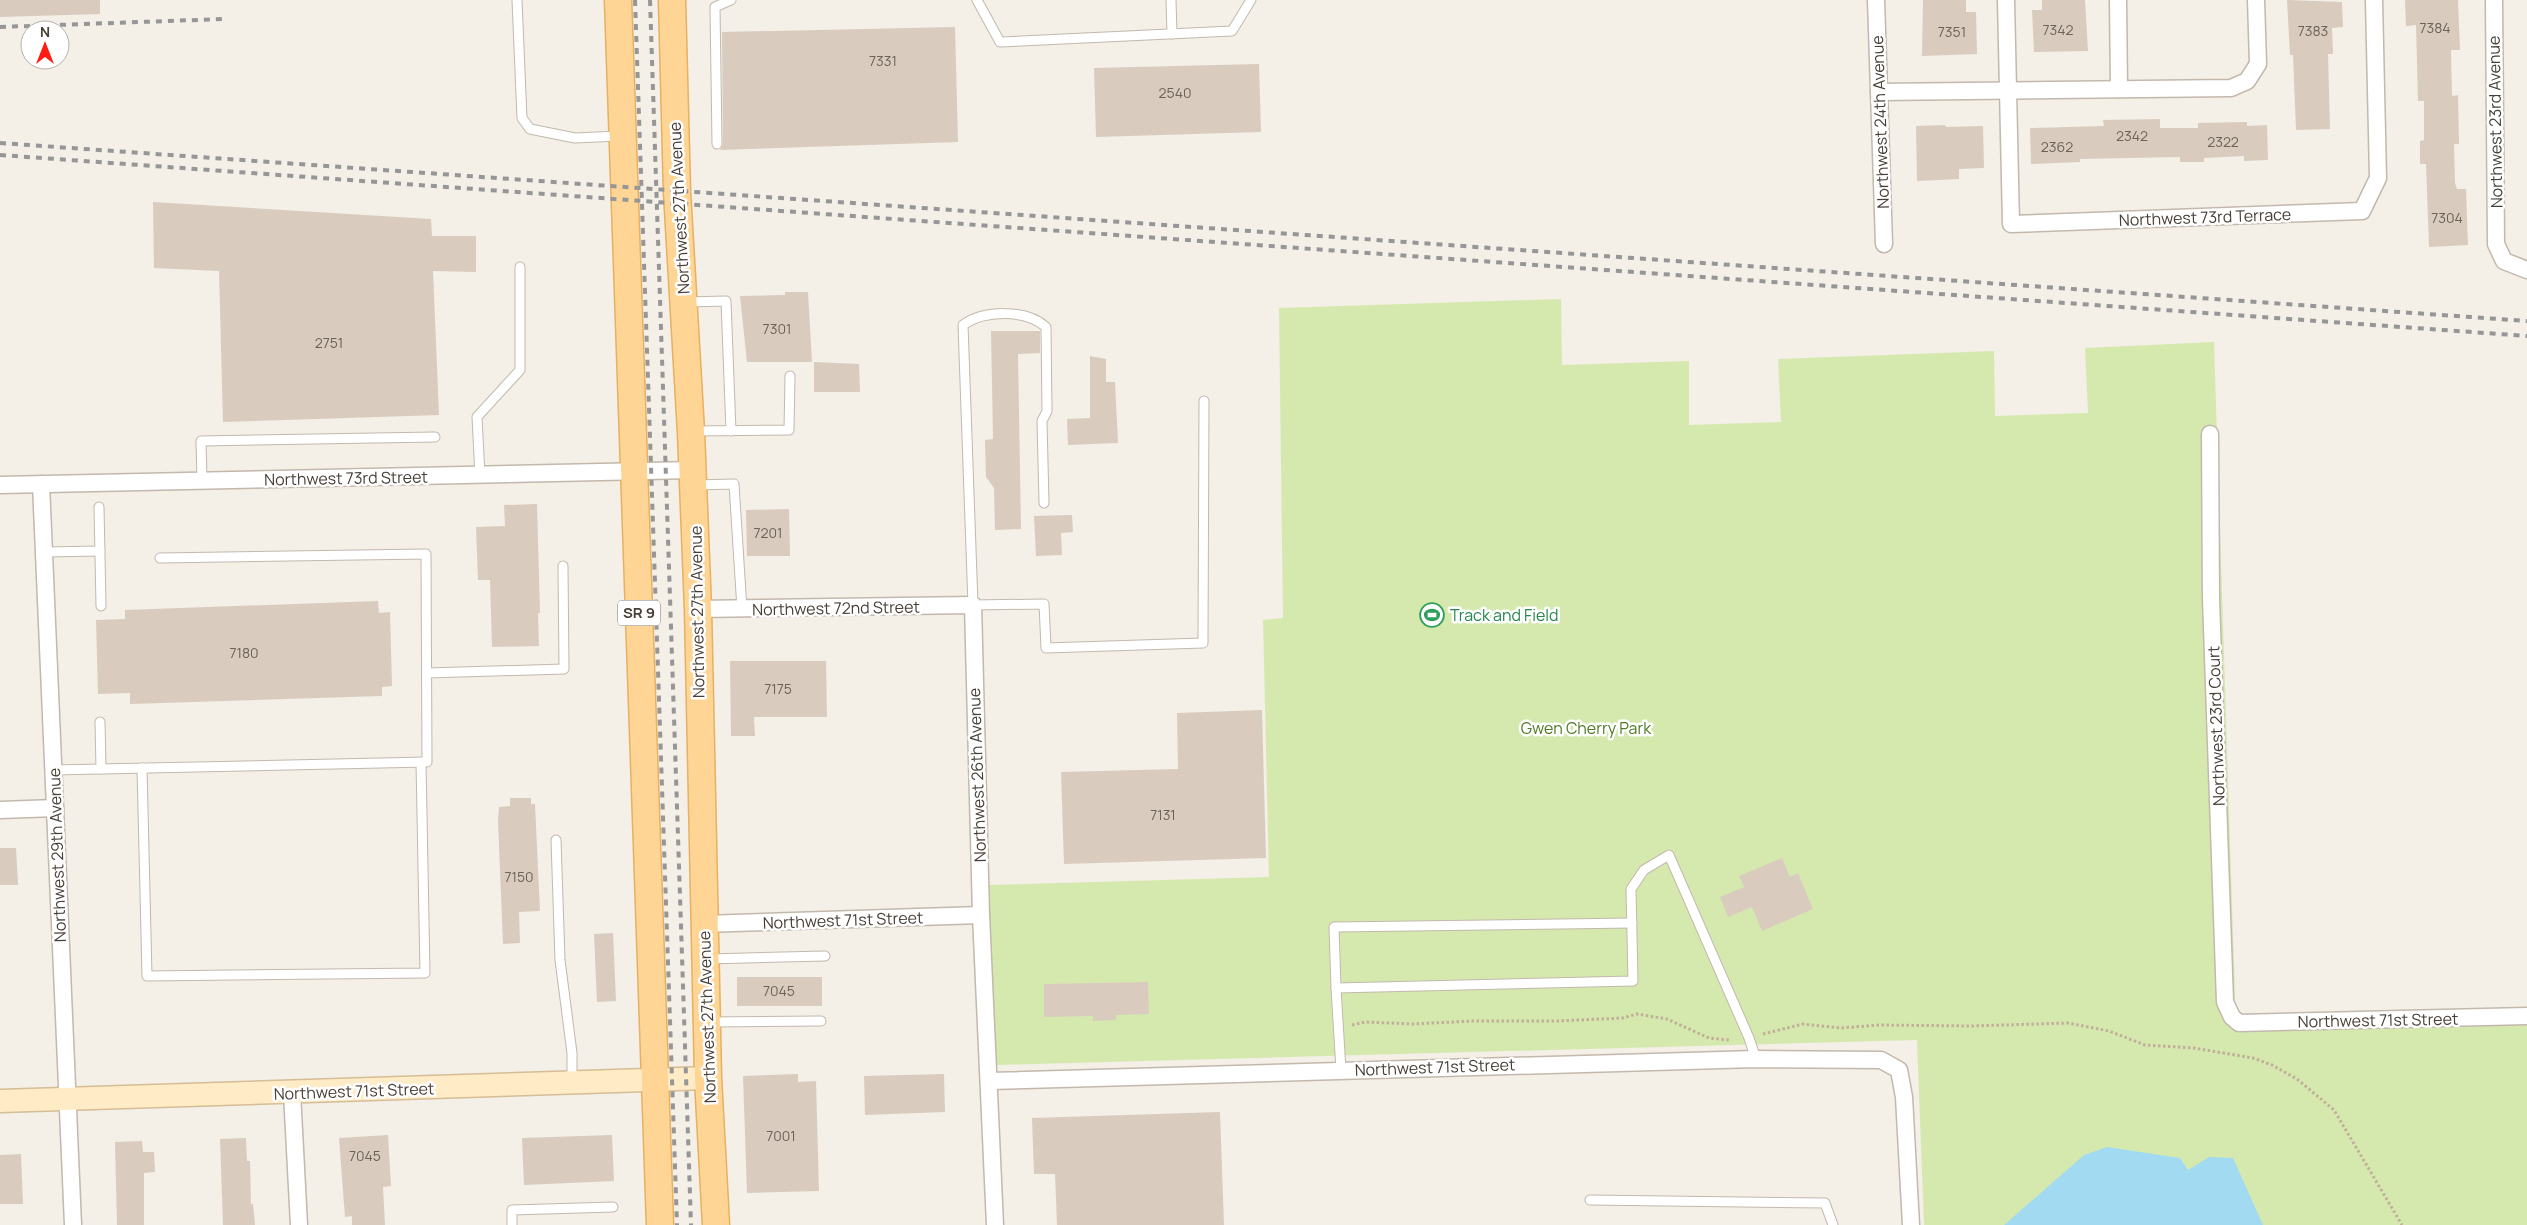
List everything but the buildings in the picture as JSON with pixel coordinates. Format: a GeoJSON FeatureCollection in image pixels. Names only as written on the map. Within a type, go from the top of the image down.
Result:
{"type":"FeatureCollection","features":[{"type":"Feature","properties":{"kind":"main road","name":"SR 9"},"geometry":{"type":"LineString","coordinates":[[618,0],[660,1225]]}},
{"type":"Feature","properties":{"kind":"main road","name":"Northwest 27th Avenue"},"geometry":{"type":"LineString","coordinates":[[672,0],[677,192],[692,432],[698,609],[706,1022],[716,1225]]}},
{"type":"Feature","properties":{"kind":"street","name":"Northwest 24th Avenue"},"geometry":{"type":"LineString","coordinates":[[1876,0],[1884,244]]}},
{"type":"Feature","properties":{"kind":"street"},"geometry":{"type":"LineString","coordinates":[[2006,0],[2008,90]]}},
{"type":"Feature","properties":{"kind":"street"},"geometry":{"type":"LineString","coordinates":[[2118,0],[2119,89]]}},
{"type":"Feature","properties":{"kind":"street"},"geometry":{"type":"LineString","coordinates":[[1879,92],[2231,88],[2247,81],[2258,64],[2256,0]]}},
{"type":"Feature","properties":{"kind":"street","name":"Northwest 73rd Terrace"},"geometry":{"type":"LineString","coordinates":[[2008,90],[2011,224],[2362,211],[2378,178],[2374,0]]}},
{"type":"Feature","properties":{"kind":"street","name":"Northwest 23rd Avenue"},"geometry":{"type":"LineString","coordinates":[[2494,0],[2496,244],[2504,261],[2527,270]]}},
{"type":"Feature","properties":{"kind":"street","name":"Northwest 23rd Court"},"geometry":{"type":"LineString","coordinates":[[2210,434],[2211,599],[2225,1002],[2232,1017]]}},
{"type":"Feature","properties":{"kind":"street","name":"Northwest 73rd Street"},"geometry":{"type":"LineString","coordinates":[[0,485],[634,472],[693,477]]}},
{"type":"Feature","properties":{"kind":"street","name":"Northwest 29th Avenue"},"geometry":{"type":"LineString","coordinates":[[41,484],[73,1225]]}},
{"type":"Feature","properties":{"kind":"street","name":"Northwest 72nd Street"},"geometry":{"type":"LineString","coordinates":[[698,609],[742,610],[973,605]]}},
{"type":"Feature","properties":{"kind":"street","name":"Northwest 26th Avenue"},"geometry":{"type":"LineString","coordinates":[[973,605],[981,915],[990,1081],[995,1225]]}},
{"type":"Feature","properties":{"kind":"street"},"geometry":{"type":"LineString","coordinates":[[0,810],[55,808]]}},
{"type":"Feature","properties":{"kind":"street","name":"Northwest 71st Street"},"geometry":{"type":"LineString","coordinates":[[704,924],[981,915]]}},
{"type":"Feature","properties":{"kind":"street","name":"Northwest 71st Street"},"geometry":{"type":"LineString","coordinates":[[2232,1017],[2239,1023],[2527,1016]]}},
{"type":"Feature","properties":{"kind":"street","name":"Northwest 71st Street"},"geometry":{"type":"LineString","coordinates":[[990,1081],[1756,1059],[1881,1060],[1899,1070],[1904,1097],[1911,1225]]}},
{"type":"Feature","properties":{"kind":"street","name":"Northwest 71st Street"},"geometry":{"type":"LineString","coordinates":[[0,1102],[708,1078]]}},
{"type":"Feature","properties":{"kind":"street"},"geometry":{"type":"LineString","coordinates":[[292,1093],[299,1225]]}},
{"type":"Feature","properties":{"kind":"lane"},"geometry":{"type":"LineString","coordinates":[[517,0],[522,118],[525,123],[530,129],[575,138],[622,136]]}},
{"type":"Feature","properties":{"kind":"lane"},"geometry":{"type":"LineString","coordinates":[[717,144],[715,7],[731,0]]}},
{"type":"Feature","properties":{"kind":"lane"},"geometry":{"type":"LineString","coordinates":[[977,0],[1000,42],[1232,31],[1251,0]]}},
{"type":"Feature","properties":{"kind":"lane"},"geometry":{"type":"LineString","coordinates":[[1171,0],[1172,34]]}},
{"type":"Feature","properties":{"kind":"lane"},"geometry":{"type":"LineString","coordinates":[[480,476],[477,417],[520,370],[520,267]]}},
{"type":"Feature","properties":{"kind":"lane"},"geometry":{"type":"LineString","coordinates":[[684,302],[726,301],[731,431]]}},
{"type":"Feature","properties":{"kind":"lane","name":"Northwest 26th Avenue"},"geometry":{"type":"LineString","coordinates":[[973,605],[963,325],[973,318],[994,314],[1038,320],[1046,327],[1047,410],[1042,421],[1044,504]]}},
{"type":"Feature","properties":{"kind":"lane"},"geometry":{"type":"LineString","coordinates":[[692,432],[790,430],[790,376]]}},
{"type":"Feature","properties":{"kind":"lane"},"geometry":{"type":"LineString","coordinates":[[973,605],[1044,604],[1046,648],[1203,643],[1204,400]]}},
{"type":"Feature","properties":{"kind":"lane"},"geometry":{"type":"LineString","coordinates":[[202,481],[202,441],[435,436]]}},
{"type":"Feature","properties":{"kind":"lane"},"geometry":{"type":"LineString","coordinates":[[693,477],[734,484],[742,610]]}},
{"type":"Feature","properties":{"kind":"lane"},"geometry":{"type":"LineString","coordinates":[[99,507],[101,606]]}},
{"type":"Feature","properties":{"kind":"lane"},"geometry":{"type":"LineString","coordinates":[[44,552],[100,551]]}},
{"type":"Feature","properties":{"kind":"lane"},"geometry":{"type":"LineString","coordinates":[[53,770],[427,762],[426,554],[160,558]]}},
{"type":"Feature","properties":{"kind":"lane"},"geometry":{"type":"LineString","coordinates":[[427,673],[564,669],[563,566]]}},
{"type":"Feature","properties":{"kind":"lane"},"geometry":{"type":"LineString","coordinates":[[100,722],[101,769]]}},
{"type":"Feature","properties":{"kind":"lane"},"geometry":{"type":"LineString","coordinates":[[142,768],[148,976],[425,973],[421,762]]}},
{"type":"Feature","properties":{"kind":"lane"},"geometry":{"type":"LineString","coordinates":[[556,840],[560,960],[572,1053],[572,1083]]}},
{"type":"Feature","properties":{"kind":"lane"},"geometry":{"type":"LineString","coordinates":[[1336,988],[1633,981],[1631,889],[1644,870],[1669,855],[1749,1038],[1756,1059]]}},
{"type":"Feature","properties":{"kind":"lane"},"geometry":{"type":"LineString","coordinates":[[1341,1070],[1334,927],[1632,923]]}},
{"type":"Feature","properties":{"kind":"lane"},"geometry":{"type":"LineString","coordinates":[[705,959],[825,956]]}},
{"type":"Feature","properties":{"kind":"lane"},"geometry":{"type":"LineString","coordinates":[[706,1022],[821,1021]]}},
{"type":"Feature","properties":{"kind":"lane"},"geometry":{"type":"LineString","coordinates":[[1590,1200],[1825,1203],[1833,1225]]}},
{"type":"Feature","properties":{"kind":"lane"},"geometry":{"type":"LineString","coordinates":[[512,1225],[512,1210],[613,1206]]}},
{"type":"Feature","properties":{"kind":"path"},"geometry":{"type":"LineString","coordinates":[[1338,1025],[1365,1022],[1414,1024],[1472,1021],[1557,1021],[1623,1018],[1637,1014],[1668,1019],[1709,1038],[1734,1041],[1803,1024],[1841,1028],[1880,1025],[1971,1026],[2068,1023],[2109,1031],[2145,1045],[2194,1048],[2253,1058],[2272,1065],[2297,1079],[2334,1110],[2376,1186],[2402,1225]]}},
{"type":"Feature","properties":{"kind":"green space","name":"Gwen Cherry Park"},"geometry":{"type":"Polygon","coordinates":[[[1561,299],[1562,365],[1689,361],[1689,425],[1781,422],[1778,359],[1994,351],[1995,416],[2088,413],[2085,348],[2214,342],[2236,1028],[2527,1018],[2527,1225],[1924,1225],[1917,1040],[995,1065],[989,885],[1269,877],[1263,620],[1283,618],[1279,308],[1561,299]]]}},
{"type":"Feature","properties":{"kind":"water"},"geometry":{"type":"Polygon","coordinates":[[[2107,1147],[2180,1158],[2188,1170],[2209,1157],[2233,1158],[2263,1225],[2004,1225],[2084,1155],[2107,1147]]]}},
{"type":"Feature","properties":{"kind":"railway"},"geometry":{"type":"LineString","coordinates":[[635,0],[677,1225]]}},
{"type":"Feature","properties":{"kind":"railway"},"geometry":{"type":"LineString","coordinates":[[650,0],[691,1225]]}},
{"type":"Feature","properties":{"kind":"railway"},"geometry":{"type":"LineString","coordinates":[[0,27],[224,19]]}},
{"type":"Feature","properties":{"kind":"railway"},"geometry":{"type":"LineString","coordinates":[[0,143],[2527,321]]}},
{"type":"Feature","properties":{"kind":"railway"},"geometry":{"type":"LineString","coordinates":[[0,155],[2527,336]]}},
{"type":"Feature","properties":{"kind":"place","name":"Track and Field"},"geometry":{"type":"Point","coordinates":[1432,615]}}]}
